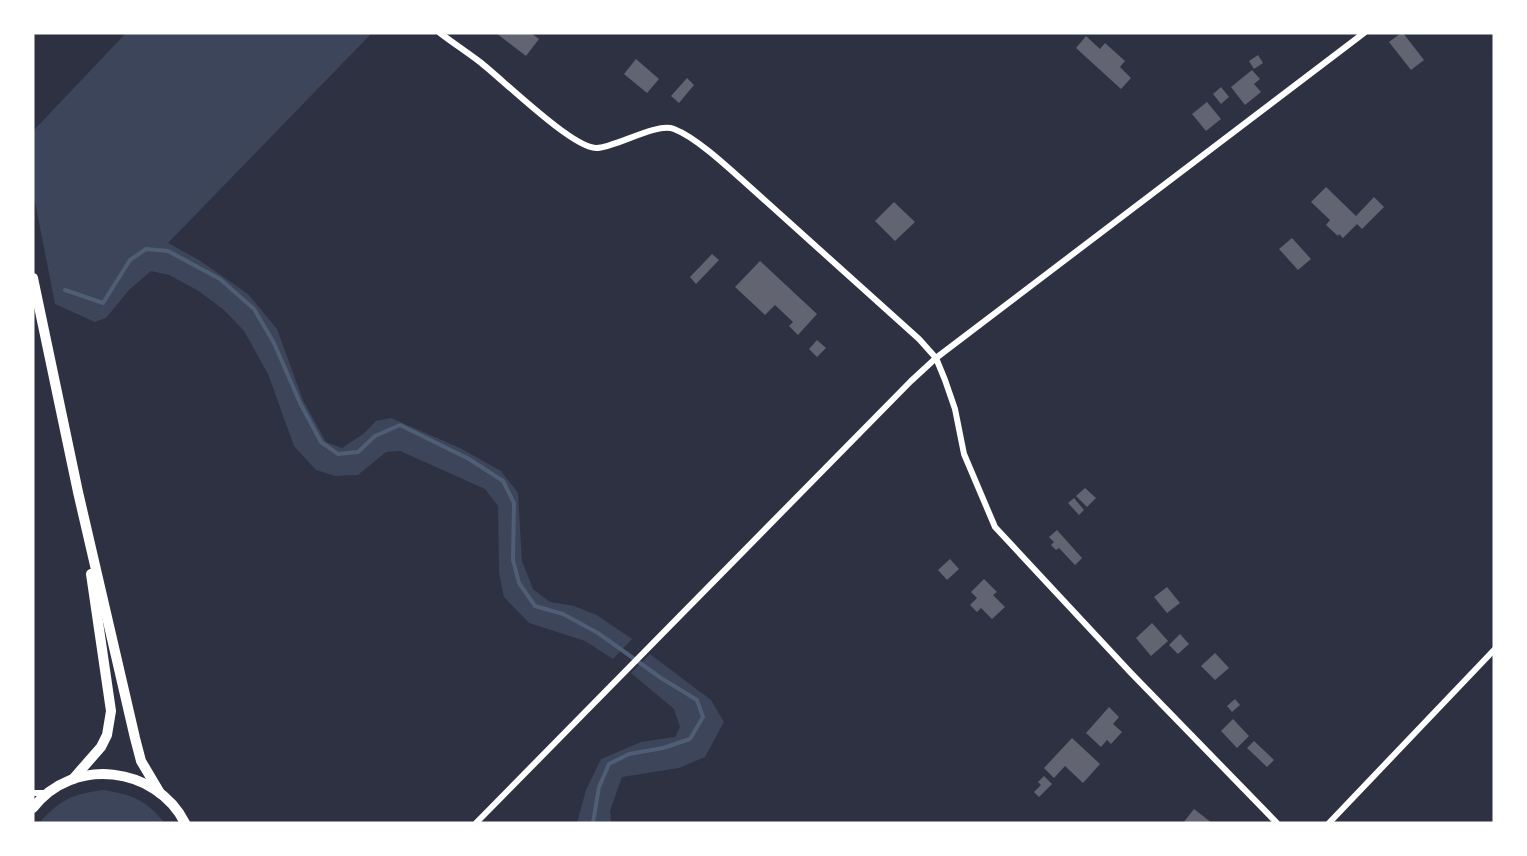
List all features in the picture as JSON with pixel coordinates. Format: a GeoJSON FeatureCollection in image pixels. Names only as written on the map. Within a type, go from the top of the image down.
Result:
{"type":"FeatureCollection","features":[{"type":"Feature","properties":{"kind":"main road"},"geometry":{"type":"LineString","coordinates":[[33,278],[78,492],[141,761],[160,793]]}},
{"type":"Feature","properties":{"kind":"main road"},"geometry":{"type":"LineString","coordinates":[[73,779],[101,747],[107,735],[111,711],[78,492]]}},
{"type":"Feature","properties":{"kind":"main road"},"geometry":{"type":"LineString","coordinates":[[33,808],[47,793],[73,779],[95,774],[118,774],[141,781],[160,793],[176,808],[185,823]]}},
{"type":"Feature","properties":{"kind":"street"},"geometry":{"type":"LineString","coordinates":[[440,33],[581,144],[595,148],[638,134],[672,128],[691,138],[742,180],[910,331],[936,358],[955,409],[964,454],[994,527],[1131,673],[1276,822]]}},
{"type":"Feature","properties":{"kind":"street"},"geometry":{"type":"LineString","coordinates":[[476,823],[936,358],[1364,33]]}},
{"type":"Feature","properties":{"kind":"street"},"geometry":{"type":"LineString","coordinates":[[1329,823],[1494,650]]}},
{"type":"Feature","properties":{"kind":"street"},"geometry":{"type":"LineString","coordinates":[[33,793],[47,793]]}},
{"type":"Feature","properties":{"kind":"shaded area"},"geometry":{"type":"Polygon","coordinates":[[[126,33],[372,33],[168,243],[199,260],[248,294],[277,329],[303,400],[326,442],[342,448],[363,434],[376,421],[391,418],[460,448],[501,471],[518,493],[522,561],[533,589],[550,602],[574,606],[597,615],[632,639],[613,659],[585,641],[529,623],[504,597],[499,573],[498,506],[485,489],[400,451],[386,452],[358,475],[335,476],[316,470],[294,446],[268,374],[244,331],[224,310],[197,290],[169,275],[151,271],[129,290],[106,318],[95,322],[55,304],[33,192],[33,131],[126,33]]]}},
{"type":"Feature","properties":{"kind":"shaded area"},"geometry":{"type":"Polygon","coordinates":[[[650,654],[711,700],[724,722],[705,757],[679,768],[622,777],[610,811],[611,823],[577,823],[586,790],[601,759],[641,742],[675,737],[680,727],[674,709],[631,673],[650,654]]]}},
{"type":"Feature","properties":{"kind":"shaded area"},"geometry":{"type":"Polygon","coordinates":[[[104,790],[138,800],[165,823],[39,823],[54,808],[68,799],[83,793],[104,790]]]}},
{"type":"Feature","properties":{"kind":"building"},"geometry":{"type":"Polygon","coordinates":[[[496,33],[531,33],[539,39],[526,56],[496,33]]]}},
{"type":"Feature","properties":{"kind":"building"},"geometry":{"type":"Polygon","coordinates":[[[1401,33],[1424,60],[1411,70],[1389,42],[1401,33]]]}},
{"type":"Feature","properties":{"kind":"building"},"geometry":{"type":"Polygon","coordinates":[[[1086,36],[1100,49],[1105,43],[1125,61],[1120,67],[1131,78],[1121,89],[1076,48],[1086,36]]]}},
{"type":"Feature","properties":{"kind":"building"},"geometry":{"type":"Polygon","coordinates":[[[1258,55],[1263,63],[1254,69],[1249,61],[1258,55]]]}},
{"type":"Feature","properties":{"kind":"building"},"geometry":{"type":"Polygon","coordinates":[[[636,59],[659,79],[647,93],[624,74],[636,59]]]}},
{"type":"Feature","properties":{"kind":"building"},"geometry":{"type":"Polygon","coordinates":[[[1252,70],[1260,79],[1254,84],[1261,92],[1245,105],[1231,87],[1252,70]]]}},
{"type":"Feature","properties":{"kind":"building"},"geometry":{"type":"Polygon","coordinates":[[[687,78],[694,85],[679,103],[671,96],[687,78]]]}},
{"type":"Feature","properties":{"kind":"building"},"geometry":{"type":"Polygon","coordinates":[[[1221,87],[1229,97],[1221,104],[1213,94],[1221,87]]]}},
{"type":"Feature","properties":{"kind":"building"},"geometry":{"type":"Polygon","coordinates":[[[1207,102],[1221,119],[1206,131],[1192,114],[1207,102]]]}},
{"type":"Feature","properties":{"kind":"building"},"geometry":{"type":"Polygon","coordinates":[[[1326,187],[1356,216],[1374,197],[1384,207],[1362,229],[1357,224],[1343,238],[1326,225],[1330,220],[1311,202],[1326,187]]]}},
{"type":"Feature","properties":{"kind":"building"},"geometry":{"type":"Polygon","coordinates":[[[894,202],[915,222],[895,241],[875,221],[894,202]]]}},
{"type":"Feature","properties":{"kind":"building"},"geometry":{"type":"Polygon","coordinates":[[[1292,238],[1311,259],[1298,270],[1279,249],[1292,238]]]}},
{"type":"Feature","properties":{"kind":"building"},"geometry":{"type":"Polygon","coordinates":[[[712,254],[719,260],[696,284],[690,277],[712,254]]]}},
{"type":"Feature","properties":{"kind":"building"},"geometry":{"type":"Polygon","coordinates":[[[760,261],[817,314],[798,335],[789,326],[793,322],[775,305],[765,315],[735,287],[760,261]]]}},
{"type":"Feature","properties":{"kind":"building"},"geometry":{"type":"Polygon","coordinates":[[[817,340],[826,348],[817,357],[809,349],[817,340]]]}},
{"type":"Feature","properties":{"kind":"building"},"geometry":{"type":"Polygon","coordinates":[[[1085,488],[1096,498],[1087,507],[1076,496],[1085,488]]]}},
{"type":"Feature","properties":{"kind":"building"},"geometry":{"type":"Polygon","coordinates":[[[1074,498],[1084,510],[1079,515],[1068,503],[1074,498]]]}},
{"type":"Feature","properties":{"kind":"building"},"geometry":{"type":"Polygon","coordinates":[[[1057,530],[1082,558],[1075,565],[1059,548],[1056,550],[1051,545],[1054,542],[1049,537],[1057,530]]]}},
{"type":"Feature","properties":{"kind":"building"},"geometry":{"type":"Polygon","coordinates":[[[950,559],[959,569],[947,580],[938,570],[950,559]]]}},
{"type":"Feature","properties":{"kind":"building"},"geometry":{"type":"Polygon","coordinates":[[[984,579],[997,592],[993,595],[1005,607],[992,619],[981,608],[977,612],[970,605],[977,598],[971,592],[984,579]]]}},
{"type":"Feature","properties":{"kind":"building"},"geometry":{"type":"Polygon","coordinates":[[[1167,587],[1180,603],[1167,613],[1154,597],[1167,587]]]}},
{"type":"Feature","properties":{"kind":"building"},"geometry":{"type":"Polygon","coordinates":[[[1152,623],[1168,641],[1151,656],[1136,638],[1152,623]]]}},
{"type":"Feature","properties":{"kind":"building"},"geometry":{"type":"Polygon","coordinates":[[[1180,634],[1189,644],[1178,654],[1169,645],[1180,634]]]}},
{"type":"Feature","properties":{"kind":"building"},"geometry":{"type":"Polygon","coordinates":[[[1215,653],[1229,668],[1215,680],[1201,666],[1215,653]]]}},
{"type":"Feature","properties":{"kind":"building"},"geometry":{"type":"Polygon","coordinates":[[[1235,699],[1240,705],[1232,712],[1227,706],[1235,699]]]}},
{"type":"Feature","properties":{"kind":"building"},"geometry":{"type":"Polygon","coordinates":[[[1109,707],[1119,717],[1113,724],[1122,732],[1111,744],[1107,740],[1101,747],[1086,733],[1109,707]]]}},
{"type":"Feature","properties":{"kind":"building"},"geometry":{"type":"Polygon","coordinates":[[[1233,719],[1249,736],[1237,748],[1221,731],[1233,719]]]}},
{"type":"Feature","properties":{"kind":"building"},"geometry":{"type":"Polygon","coordinates":[[[1072,738],[1100,764],[1083,783],[1065,766],[1054,778],[1044,768],[1072,738]]]}},
{"type":"Feature","properties":{"kind":"building"},"geometry":{"type":"Polygon","coordinates":[[[1254,741],[1274,760],[1267,767],[1247,748],[1254,741]]]}},
{"type":"Feature","properties":{"kind":"building"},"geometry":{"type":"Polygon","coordinates":[[[1044,776],[1052,784],[1039,797],[1034,792],[1041,785],[1038,782],[1044,776]]]}},
{"type":"Feature","properties":{"kind":"building"},"geometry":{"type":"Polygon","coordinates":[[[1194,809],[1212,823],[1183,823],[1194,809]]]}},
{"type":"Feature","properties":{"kind":"waterway"},"geometry":{"type":"LineString","coordinates":[[65,290],[103,303],[130,260],[146,249],[168,251],[220,279],[254,309],[274,343],[300,403],[321,442],[338,454],[358,452],[375,436],[400,425],[469,459],[503,481],[514,503],[513,560],[519,583],[535,606],[563,614],[598,633],[661,678],[697,700],[703,717],[690,739],[663,748],[629,754],[609,764],[599,787],[593,823]]}}]}
